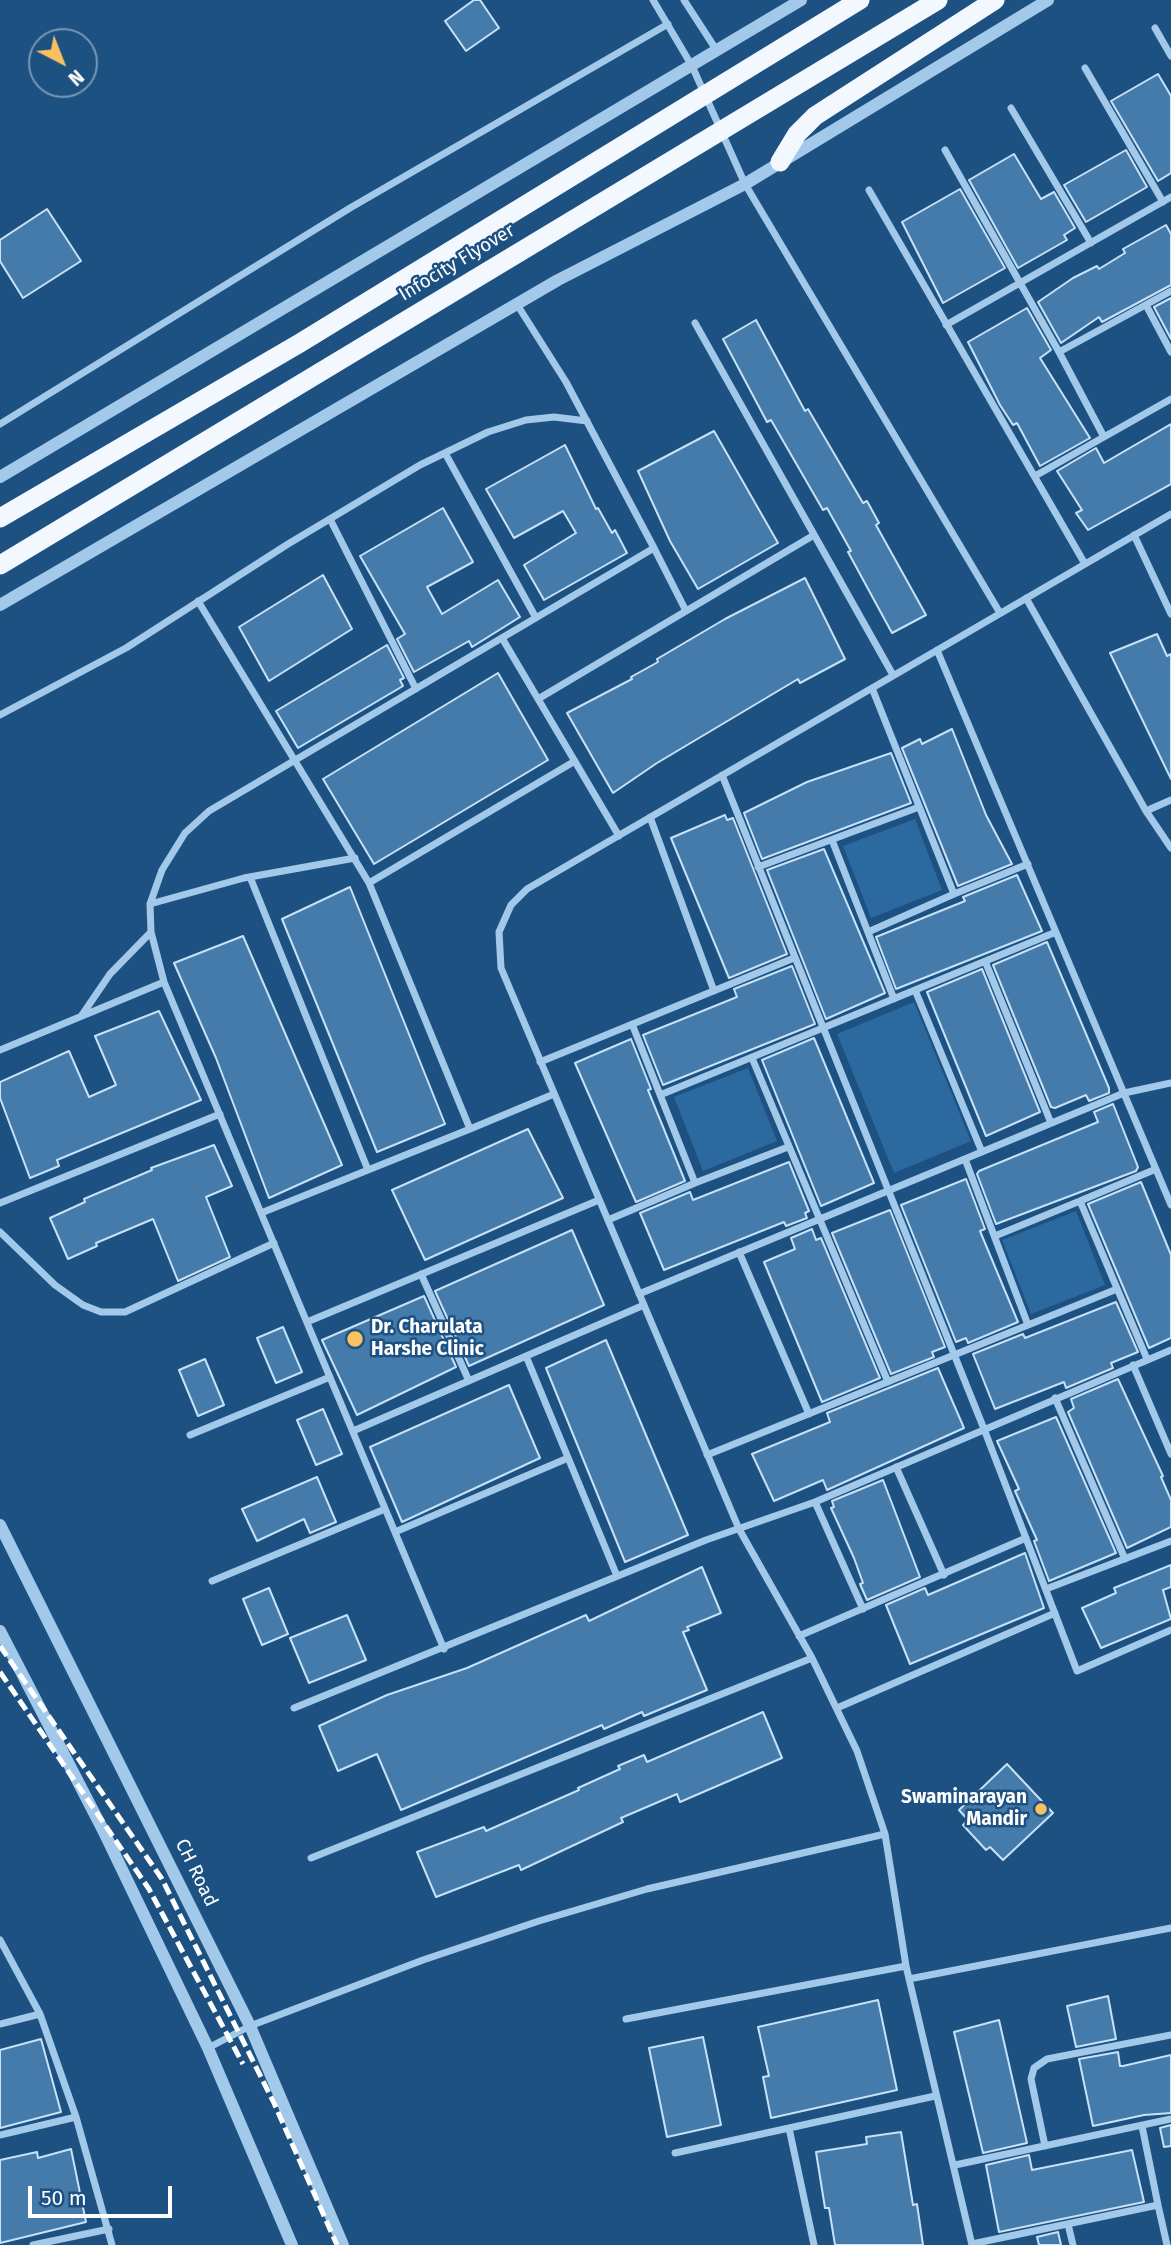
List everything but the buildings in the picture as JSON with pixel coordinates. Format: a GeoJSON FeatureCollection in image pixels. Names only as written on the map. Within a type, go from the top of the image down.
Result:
{"type":"FeatureCollection","features":[{"type":"Feature","properties":{"kind":"highway","name":"Infocity Flyover"},"geometry":{"type":"LineString","coordinates":[[0,518],[209,393],[300,343],[860,0]]}},
{"type":"Feature","properties":{"kind":"highway","name":"Infocity Flyover"},"geometry":{"type":"LineString","coordinates":[[0,565],[938,0]]}},
{"type":"Feature","properties":{"kind":"highway"},"geometry":{"type":"LineString","coordinates":[[780,162],[797,134],[815,116],[995,0]]}},
{"type":"Feature","properties":{"kind":"street"},"geometry":{"type":"LineString","coordinates":[[653,0],[692,66],[745,184],[1000,613]]}},
{"type":"Feature","properties":{"kind":"street"},"geometry":{"type":"LineString","coordinates":[[684,0],[717,51]]}},
{"type":"Feature","properties":{"kind":"street"},"geometry":{"type":"LineString","coordinates":[[0,477],[801,0]]}},
{"type":"Feature","properties":{"kind":"street"},"geometry":{"type":"LineString","coordinates":[[0,605],[558,281],[745,184],[1048,0]]}},
{"type":"Feature","properties":{"kind":"street"},"geometry":{"type":"LineString","coordinates":[[0,424],[350,208],[668,24]]}},
{"type":"Feature","properties":{"kind":"street"},"geometry":{"type":"LineString","coordinates":[[1155,28],[1171,56]]}},
{"type":"Feature","properties":{"kind":"street"},"geometry":{"type":"LineString","coordinates":[[946,325],[1169,199],[1085,68]]}},
{"type":"Feature","properties":{"kind":"street"},"geometry":{"type":"LineString","coordinates":[[1011,108],[1091,243]]}},
{"type":"Feature","properties":{"kind":"street"},"geometry":{"type":"LineString","coordinates":[[945,150],[1021,282],[1104,437]]}},
{"type":"Feature","properties":{"kind":"street"},"geometry":{"type":"LineString","coordinates":[[869,190],[1085,564]]}},
{"type":"Feature","properties":{"kind":"street"},"geometry":{"type":"LineString","coordinates":[[1059,352],[1171,291]]}},
{"type":"Feature","properties":{"kind":"street"},"geometry":{"type":"LineString","coordinates":[[1146,305],[1171,352]]}},
{"type":"Feature","properties":{"kind":"street"},"geometry":{"type":"LineString","coordinates":[[518,306],[587,421],[686,611]]}},
{"type":"Feature","properties":{"kind":"street"},"geometry":{"type":"LineString","coordinates":[[695,323],[893,675]]}},
{"type":"Feature","properties":{"kind":"street"},"geometry":{"type":"LineString","coordinates":[[1035,476],[1171,399]]}},
{"type":"Feature","properties":{"kind":"street"},"geometry":{"type":"LineString","coordinates":[[0,715],[126,648],[330,519],[445,453],[488,432],[526,420],[554,417],[587,421]]}},
{"type":"Feature","properties":{"kind":"street"},"geometry":{"type":"LineString","coordinates":[[445,453],[536,618]]}},
{"type":"Feature","properties":{"kind":"street"},"geometry":{"type":"LineString","coordinates":[[1158,2205],[972,2244],[906,1966],[885,1834],[857,1751],[812,1658],[739,1529],[501,968],[499,932],[511,905],[527,889],[1171,514]]}},
{"type":"Feature","properties":{"kind":"street"},"geometry":{"type":"LineString","coordinates":[[330,519],[416,689]]}},
{"type":"Feature","properties":{"kind":"street"},"geometry":{"type":"LineString","coordinates":[[538,699],[814,535]]}},
{"type":"Feature","properties":{"kind":"street"},"geometry":{"type":"LineString","coordinates":[[1134,535],[1171,614]]}},
{"type":"Feature","properties":{"kind":"street"},"geometry":{"type":"LineString","coordinates":[[444,1649],[164,982],[151,932],[150,904],[162,870],[185,833],[209,811],[654,548]]}},
{"type":"Feature","properties":{"kind":"street"},"geometry":{"type":"LineString","coordinates":[[1026,598],[1146,811],[1171,848]]}},
{"type":"Feature","properties":{"kind":"street"},"geometry":{"type":"LineString","coordinates":[[198,601],[369,883],[470,1129]]}},
{"type":"Feature","properties":{"kind":"street"},"geometry":{"type":"LineString","coordinates":[[502,638],[619,836]]}},
{"type":"Feature","properties":{"kind":"street"},"geometry":{"type":"LineString","coordinates":[[937,650],[1171,1205]]}},
{"type":"Feature","properties":{"kind":"street"},"geometry":{"type":"LineString","coordinates":[[872,688],[954,894]]}},
{"type":"Feature","properties":{"kind":"street"},"geometry":{"type":"LineString","coordinates":[[369,883],[575,761]]}},
{"type":"Feature","properties":{"kind":"street"},"geometry":{"type":"LineString","coordinates":[[722,775],[984,1429],[1077,1671],[1171,1630]]}},
{"type":"Feature","properties":{"kind":"street"},"geometry":{"type":"LineString","coordinates":[[1146,811],[1171,800]]}},
{"type":"Feature","properties":{"kind":"street"},"geometry":{"type":"LineString","coordinates":[[758,867],[919,807]]}},
{"type":"Feature","properties":{"kind":"street"},"geometry":{"type":"LineString","coordinates":[[650,817],[714,991]]}},
{"type":"Feature","properties":{"kind":"street"},"geometry":{"type":"LineString","coordinates":[[832,839],[894,999]]}},
{"type":"Feature","properties":{"kind":"street"},"geometry":{"type":"LineString","coordinates":[[150,904],[250,877],[355,858]]}},
{"type":"Feature","properties":{"kind":"street"},"geometry":{"type":"LineString","coordinates":[[868,932],[1028,864]]}},
{"type":"Feature","properties":{"kind":"street"},"geometry":{"type":"LineString","coordinates":[[250,877],[368,1170]]}},
{"type":"Feature","properties":{"kind":"street"},"geometry":{"type":"LineString","coordinates":[[81,1016],[110,974],[151,932]]}},
{"type":"Feature","properties":{"kind":"street"},"geometry":{"type":"LineString","coordinates":[[660,1095],[1056,932]]}},
{"type":"Feature","properties":{"kind":"street"},"geometry":{"type":"LineString","coordinates":[[540,1062],[794,958]]}},
{"type":"Feature","properties":{"kind":"street"},"geometry":{"type":"LineString","coordinates":[[985,961],[1051,1123]]}},
{"type":"Feature","properties":{"kind":"street"},"geometry":{"type":"LineString","coordinates":[[0,1050],[164,982]]}},
{"type":"Feature","properties":{"kind":"street"},"geometry":{"type":"LineString","coordinates":[[915,990],[982,1152]]}},
{"type":"Feature","properties":{"kind":"street"},"geometry":{"type":"LineString","coordinates":[[632,1024],[695,1183]]}},
{"type":"Feature","properties":{"kind":"street"},"geometry":{"type":"LineString","coordinates":[[752,1058],[888,1382]]}},
{"type":"Feature","properties":{"kind":"street"},"geometry":{"type":"LineString","coordinates":[[639,1294],[1124,1093],[1171,1083]]}},
{"type":"Feature","properties":{"kind":"street"},"geometry":{"type":"LineString","coordinates":[[261,1213],[554,1094]]}},
{"type":"Feature","properties":{"kind":"street"},"geometry":{"type":"LineString","coordinates":[[0,1203],[220,1114]]}},
{"type":"Feature","properties":{"kind":"street"},"geometry":{"type":"LineString","coordinates":[[608,1220],[788,1147]]}},
{"type":"Feature","properties":{"kind":"street"},"geometry":{"type":"LineString","coordinates":[[965,1159],[1028,1325]]}},
{"type":"Feature","properties":{"kind":"street"},"geometry":{"type":"LineString","coordinates":[[995,1236],[1156,1169]]}},
{"type":"Feature","properties":{"kind":"street"},"geometry":{"type":"LineString","coordinates":[[307,1322],[599,1200]]}},
{"type":"Feature","properties":{"kind":"street"},"geometry":{"type":"LineString","coordinates":[[1080,1200],[1147,1359]]}},
{"type":"Feature","properties":{"kind":"street"},"geometry":{"type":"LineString","coordinates":[[0,1232],[55,1285],[83,1304],[102,1312],[125,1312],[274,1243]]}},
{"type":"Feature","properties":{"kind":"street"},"geometry":{"type":"LineString","coordinates":[[739,1252],[809,1414]]}},
{"type":"Feature","properties":{"kind":"street"},"geometry":{"type":"LineString","coordinates":[[421,1274],[468,1381]]}},
{"type":"Feature","properties":{"kind":"street"},"geometry":{"type":"LineString","coordinates":[[707,1455],[1117,1289]]}},
{"type":"Feature","properties":{"kind":"street"},"geometry":{"type":"LineString","coordinates":[[353,1431],[644,1305]]}},
{"type":"Feature","properties":{"kind":"street"},"geometry":{"type":"LineString","coordinates":[[295,1708],[617,1576],[815,1502],[1171,1350]]}},
{"type":"Feature","properties":{"kind":"street"},"geometry":{"type":"LineString","coordinates":[[526,1356],[617,1576]]}},
{"type":"Feature","properties":{"kind":"street"},"geometry":{"type":"LineString","coordinates":[[1133,1365],[1171,1454]]}},
{"type":"Feature","properties":{"kind":"street"},"geometry":{"type":"LineString","coordinates":[[190,1435],[330,1377]]}},
{"type":"Feature","properties":{"kind":"street"},"geometry":{"type":"LineString","coordinates":[[1055,1398],[1125,1559]]}},
{"type":"Feature","properties":{"kind":"street"},"geometry":{"type":"LineString","coordinates":[[395,1532],[568,1458]]}},
{"type":"Feature","properties":{"kind":"street"},"geometry":{"type":"LineString","coordinates":[[896,1467],[944,1575]]}},
{"type":"Feature","properties":{"kind":"street"},"geometry":{"type":"LineString","coordinates":[[815,1502],[863,1609]]}},
{"type":"Feature","properties":{"kind":"street"},"geometry":{"type":"LineString","coordinates":[[212,1581],[385,1509]]}},
{"type":"Feature","properties":{"kind":"street","name":"CH Road"},"geometry":{"type":"LineString","coordinates":[[0,1525],[250,2026],[342,2245]]}},
{"type":"Feature","properties":{"kind":"street"},"geometry":{"type":"LineString","coordinates":[[799,1636],[1026,1538]]}},
{"type":"Feature","properties":{"kind":"street"},"geometry":{"type":"LineString","coordinates":[[1046,1589],[1171,1541]]}},
{"type":"Feature","properties":{"kind":"street"},"geometry":{"type":"LineString","coordinates":[[836,1708],[1055,1613]]}},
{"type":"Feature","properties":{"kind":"street"},"geometry":{"type":"LineString","coordinates":[[0,1631],[103,1830],[208,2048],[292,2245]]}},
{"type":"Feature","properties":{"kind":"street"},"geometry":{"type":"LineString","coordinates":[[311,1858],[812,1658]]}},
{"type":"Feature","properties":{"kind":"street"},"geometry":{"type":"LineString","coordinates":[[208,2048],[250,2026],[423,1960],[539,1921],[647,1889],[885,1834]]}},
{"type":"Feature","properties":{"kind":"street"},"geometry":{"type":"LineString","coordinates":[[909,1979],[1171,1928]]}},
{"type":"Feature","properties":{"kind":"street"},"geometry":{"type":"LineString","coordinates":[[0,1940],[40,2014],[76,2118],[112,2245]]}},
{"type":"Feature","properties":{"kind":"street"},"geometry":{"type":"LineString","coordinates":[[626,2019],[906,1966]]}},
{"type":"Feature","properties":{"kind":"street"},"geometry":{"type":"LineString","coordinates":[[0,2024],[40,2014]]}},
{"type":"Feature","properties":{"kind":"street"},"geometry":{"type":"LineString","coordinates":[[1045,2146],[1031,2079],[1034,2068],[1047,2059],[1171,2035]]}},
{"type":"Feature","properties":{"kind":"street"},"geometry":{"type":"LineString","coordinates":[[675,2153],[935,2096]]}},
{"type":"Feature","properties":{"kind":"street"},"geometry":{"type":"LineString","coordinates":[[0,2135],[76,2118]]}},
{"type":"Feature","properties":{"kind":"street"},"geometry":{"type":"LineString","coordinates":[[955,2165],[1171,2119]]}},
{"type":"Feature","properties":{"kind":"street"},"geometry":{"type":"LineString","coordinates":[[1142,2126],[1167,2245]]}},
{"type":"Feature","properties":{"kind":"street"},"geometry":{"type":"LineString","coordinates":[[789,2128],[814,2245]]}},
{"type":"Feature","properties":{"kind":"street"},"geometry":{"type":"LineString","coordinates":[[1068,2224],[1073,2245]]}},
{"type":"Feature","properties":{"kind":"street"},"geometry":{"type":"LineString","coordinates":[[33,2245],[109,2229]]}},
{"type":"Feature","properties":{"kind":"shaded area"},"geometry":{"type":"Polygon","coordinates":[[[915,819],[942,890],[871,918],[843,846],[915,819]]]}},
{"type":"Feature","properties":{"kind":"shaded area"},"geometry":{"type":"Polygon","coordinates":[[[914,1002],[971,1141],[894,1173],[837,1034],[914,1002]]]}},
{"type":"Feature","properties":{"kind":"shaded area"},"geometry":{"type":"Polygon","coordinates":[[[748,1068],[777,1141],[703,1171],[674,1097],[748,1068]]]}},
{"type":"Feature","properties":{"kind":"shaded area"},"geometry":{"type":"Polygon","coordinates":[[[1076,1211],[1105,1285],[1031,1314],[1002,1240],[1076,1211]]]}},
{"type":"Feature","properties":{"kind":"railway"},"geometry":{"type":"LineString","coordinates":[[0,1646],[162,1879],[274,2103],[337,2245]]}},
{"type":"Feature","properties":{"kind":"railway"},"geometry":{"type":"LineString","coordinates":[[0,1672],[149,1889],[243,2064]]}},
{"type":"Feature","properties":{"kind":"place","name":"Dr. Charulata Harshe Clinic"},"geometry":{"type":"Point","coordinates":[355,1339]}},
{"type":"Feature","properties":{"kind":"place","name":"Swaminarayan Mandir"},"geometry":{"type":"Point","coordinates":[1041,1809]}}]}
